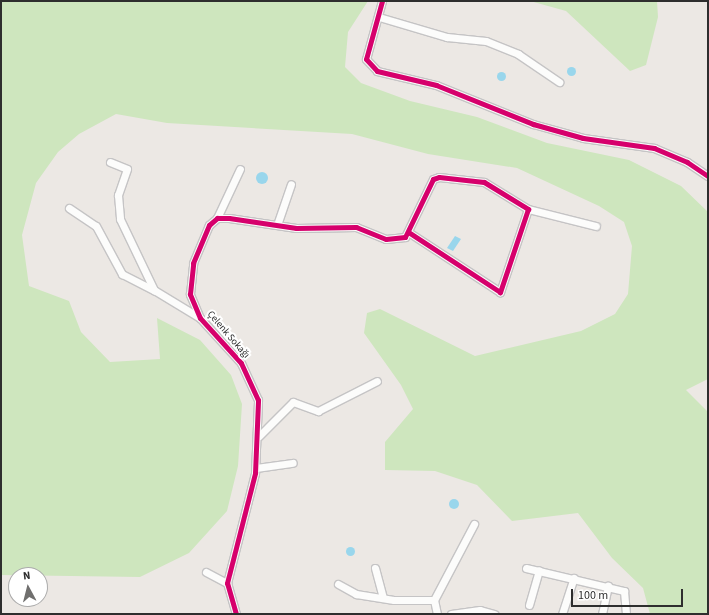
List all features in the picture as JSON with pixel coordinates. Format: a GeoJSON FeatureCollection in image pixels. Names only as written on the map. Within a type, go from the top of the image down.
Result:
{"type":"FeatureCollection","features":[{"type":"Feature","properties":{"kind":"street"},"geometry":{"type":"LineString","coordinates":[[382,1],[379,17],[366,59],[377,71],[436,85],[532,124],[583,138],[654,148],[687,162],[708,176]]}},
{"type":"Feature","properties":{"kind":"street"},"geometry":{"type":"LineString","coordinates":[[379,17],[447,37],[486,41],[518,54],[559,82]]}},
{"type":"Feature","properties":{"kind":"street"},"geometry":{"type":"LineString","coordinates":[[110,162],[126,169],[118,195],[120,219],[154,290]]}},
{"type":"Feature","properties":{"kind":"street","name":"Çelenk Sokağı"},"geometry":{"type":"LineString","coordinates":[[200,318],[190,294],[193,263],[209,225],[217,218],[240,169]]}},
{"type":"Feature","properties":{"kind":"street"},"geometry":{"type":"LineString","coordinates":[[217,218],[278,225],[356,227],[386,238],[405,238],[410,233],[433,179],[439,177],[484,182],[528,209],[596,226]]}},
{"type":"Feature","properties":{"kind":"street"},"geometry":{"type":"LineString","coordinates":[[278,225],[291,184]]}},
{"type":"Feature","properties":{"kind":"street","name":"Çelenk Sokağı"},"geometry":{"type":"LineString","coordinates":[[69,208],[96,226],[122,274],[154,290],[200,318],[241,363],[252,381],[258,400],[259,436],[256,468],[227,583]]}},
{"type":"Feature","properties":{"kind":"street"},"geometry":{"type":"LineString","coordinates":[[410,233],[500,292],[528,209]]}},
{"type":"Feature","properties":{"kind":"street"},"geometry":{"type":"LineString","coordinates":[[259,436],[292,402],[318,411],[377,380]]}},
{"type":"Feature","properties":{"kind":"street"},"geometry":{"type":"LineString","coordinates":[[256,468],[293,463]]}},
{"type":"Feature","properties":{"kind":"street"},"geometry":{"type":"LineString","coordinates":[[437,614],[434,600],[474,524]]}},
{"type":"Feature","properties":{"kind":"street"},"geometry":{"type":"LineString","coordinates":[[375,568],[383,598]]}},
{"type":"Feature","properties":{"kind":"street"},"geometry":{"type":"LineString","coordinates":[[526,568],[574,578],[624,591],[626,614]]}},
{"type":"Feature","properties":{"kind":"street"},"geometry":{"type":"LineString","coordinates":[[529,605],[539,570]]}},
{"type":"Feature","properties":{"kind":"street"},"geometry":{"type":"LineString","coordinates":[[206,572],[227,583],[236,614]]}},
{"type":"Feature","properties":{"kind":"street"},"geometry":{"type":"LineString","coordinates":[[562,614],[574,578]]}},
{"type":"Feature","properties":{"kind":"street"},"geometry":{"type":"LineString","coordinates":[[338,584],[356,594],[383,598],[434,600]]}},
{"type":"Feature","properties":{"kind":"street"},"geometry":{"type":"LineString","coordinates":[[602,614],[608,586]]}},
{"type":"Feature","properties":{"kind":"street"},"geometry":{"type":"LineString","coordinates":[[451,614],[480,610],[494,614]]}},
{"type":"Feature","properties":{"kind":"green space"},"geometry":{"type":"Polygon","coordinates":[[[1,1],[368,1],[348,32],[345,67],[361,83],[410,101],[477,117],[547,143],[629,160],[681,186],[708,212],[708,379],[686,390],[708,412],[708,614],[650,614],[643,588],[612,558],[578,513],[512,521],[477,485],[435,471],[385,470],[385,442],[413,409],[401,385],[364,333],[367,313],[380,309],[475,356],[581,331],[615,314],[628,294],[632,246],[624,222],[599,206],[517,168],[428,154],[352,134],[167,123],[116,114],[79,134],[58,152],[36,183],[22,235],[29,286],[69,301],[81,332],[110,362],[160,359],[157,318],[200,340],[231,375],[242,404],[238,466],[227,511],[189,553],[140,577],[48,576],[48,567],[8,567],[8,575],[1,575],[1,1]]]}},
{"type":"Feature","properties":{"kind":"green space"},"geometry":{"type":"Polygon","coordinates":[[[530,1],[657,1],[658,17],[646,65],[630,71],[566,11],[530,1]]]}},
{"type":"Feature","properties":{"kind":"water"},"geometry":{"type":"Polygon","coordinates":[[[571,66],[576,71],[571,76],[566,71],[571,66]]]}},
{"type":"Feature","properties":{"kind":"water"},"geometry":{"type":"Polygon","coordinates":[[[499,72],[503,72],[505,76],[503,80],[499,80],[497,78],[497,74],[499,72]]]}},
{"type":"Feature","properties":{"kind":"water"},"geometry":{"type":"Polygon","coordinates":[[[260,172],[264,172],[268,178],[264,184],[260,184],[256,180],[256,176],[260,172]]]}},
{"type":"Feature","properties":{"kind":"water"},"geometry":{"type":"Polygon","coordinates":[[[455,236],[461,239],[453,251],[447,248],[455,236]]]}},
{"type":"Feature","properties":{"kind":"water"},"geometry":{"type":"Polygon","coordinates":[[[454,499],[459,504],[454,509],[449,504],[454,499]]]}},
{"type":"Feature","properties":{"kind":"water"},"geometry":{"type":"Polygon","coordinates":[[[348,547],[352,547],[354,551],[352,555],[348,555],[346,553],[346,549],[348,547]]]}},
{"type":"Feature","properties":{"kind":"cycle path"},"geometry":{"type":"LineString","coordinates":[[382,1],[366,59],[377,71],[436,85],[533,124],[583,138],[654,148],[687,162],[708,176]]}},
{"type":"Feature","properties":{"kind":"cycle path"},"geometry":{"type":"LineString","coordinates":[[236,614],[227,583],[255,473],[258,400],[241,363],[200,318],[190,294],[193,263],[209,225],[217,218],[229,218],[296,228],[356,227],[386,239],[405,237],[433,179],[439,177],[484,182],[528,209],[500,292],[410,233]]}}]}
